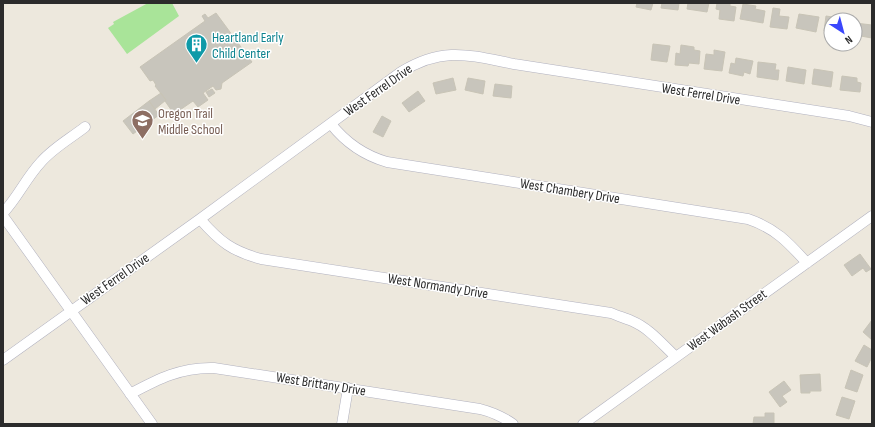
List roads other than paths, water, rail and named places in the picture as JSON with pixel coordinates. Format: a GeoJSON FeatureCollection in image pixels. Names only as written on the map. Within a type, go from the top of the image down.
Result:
{"type":"FeatureCollection","features":[{"type":"Feature","properties":{"kind":"street","name":"West Ferrel Drive"},"geometry":{"type":"LineString","coordinates":[[3,360],[414,64],[427,59],[452,54],[467,55],[514,64],[849,116],[872,122]]}},
{"type":"Feature","properties":{"kind":"street","name":"West Chambery Drive"},"geometry":{"type":"LineString","coordinates":[[331,124],[351,145],[370,156],[387,162],[748,219],[764,225],[780,235],[807,263]]}},
{"type":"Feature","properties":{"kind":"street"},"geometry":{"type":"LineString","coordinates":[[3,212],[12,204],[41,162],[85,127]]}},
{"type":"Feature","properties":{"kind":"street"},"geometry":{"type":"LineString","coordinates":[[3,216],[152,424]]}},
{"type":"Feature","properties":{"kind":"street","name":"West Wabash Street"},"geometry":{"type":"LineString","coordinates":[[583,424],[872,216]]}},
{"type":"Feature","properties":{"kind":"street","name":"West Normandy Drive"},"geometry":{"type":"LineString","coordinates":[[200,219],[212,233],[230,247],[246,255],[611,313],[641,325],[654,335],[676,357]]}},
{"type":"Feature","properties":{"kind":"street","name":"West Brittany Drive"},"geometry":{"type":"LineString","coordinates":[[130,394],[152,382],[176,372],[204,368],[238,371],[480,409],[503,417],[514,424]]}},
{"type":"Feature","properties":{"kind":"street"},"geometry":{"type":"LineString","coordinates":[[342,424],[348,388]]}},
{"type":"Feature","properties":{"kind":"place","name":"Heartland Early Child Center"},"geometry":{"type":"Point","coordinates":[196,64]}},
{"type":"Feature","properties":{"kind":"place","name":"Oregon Trail Middle School"},"geometry":{"type":"Point","coordinates":[143,140]}}]}
